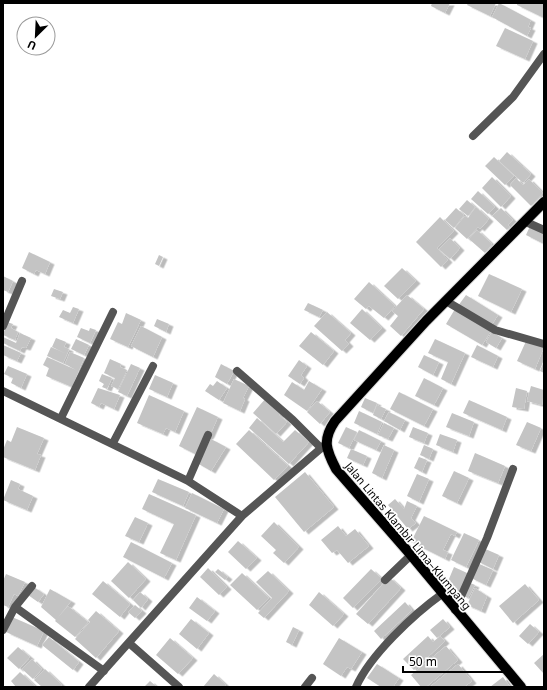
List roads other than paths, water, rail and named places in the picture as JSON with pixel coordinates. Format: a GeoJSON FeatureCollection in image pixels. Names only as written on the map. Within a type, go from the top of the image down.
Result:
{"type":"FeatureCollection","features":[{"type":"Feature","properties":{"kind":"main road"},"geometry":{"type":"LineString","coordinates":[[324,446],[329,429],[335,421],[426,321],[526,222],[544,202]]}},
{"type":"Feature","properties":{"kind":"main road","name":"Jalan Lintas Klambir Lima–Klumpang"},"geometry":{"type":"LineString","coordinates":[[324,446],[336,469],[411,555],[455,610],[521,687]]}},
{"type":"Feature","properties":{"kind":"street"},"geometry":{"type":"LineString","coordinates":[[473,136],[513,97],[544,54]]}},
{"type":"Feature","properties":{"kind":"street"},"geometry":{"type":"LineString","coordinates":[[526,222],[544,230]]}},
{"type":"Feature","properties":{"kind":"street"},"geometry":{"type":"LineString","coordinates":[[3,326],[22,281]]}},
{"type":"Feature","properties":{"kind":"street"},"geometry":{"type":"LineString","coordinates":[[446,302],[495,330],[544,344]]}},
{"type":"Feature","properties":{"kind":"street"},"geometry":{"type":"LineString","coordinates":[[61,418],[113,312]]}},
{"type":"Feature","properties":{"kind":"street"},"geometry":{"type":"LineString","coordinates":[[113,443],[153,366]]}},
{"type":"Feature","properties":{"kind":"street"},"geometry":{"type":"LineString","coordinates":[[89,687],[242,516],[324,446],[237,371]]}},
{"type":"Feature","properties":{"kind":"street"},"geometry":{"type":"LineString","coordinates":[[3,391],[113,443],[188,481],[242,516]]}},
{"type":"Feature","properties":{"kind":"street"},"geometry":{"type":"LineString","coordinates":[[188,481],[208,435]]}},
{"type":"Feature","properties":{"kind":"street"},"geometry":{"type":"LineString","coordinates":[[455,610],[487,538],[513,469]]}},
{"type":"Feature","properties":{"kind":"street"},"geometry":{"type":"LineString","coordinates":[[385,580],[411,555]]}},
{"type":"Feature","properties":{"kind":"street"},"geometry":{"type":"LineString","coordinates":[[3,630],[15,607],[32,586]]}},
{"type":"Feature","properties":{"kind":"street"},"geometry":{"type":"LineString","coordinates":[[356,687],[360,678],[378,653],[430,603],[442,594]]}},
{"type":"Feature","properties":{"kind":"street"},"geometry":{"type":"LineString","coordinates":[[15,607],[104,671]]}},
{"type":"Feature","properties":{"kind":"street"},"geometry":{"type":"LineString","coordinates":[[129,643],[179,687]]}},
{"type":"Feature","properties":{"kind":"street"},"geometry":{"type":"LineString","coordinates":[[305,687],[312,678]]}}]}
